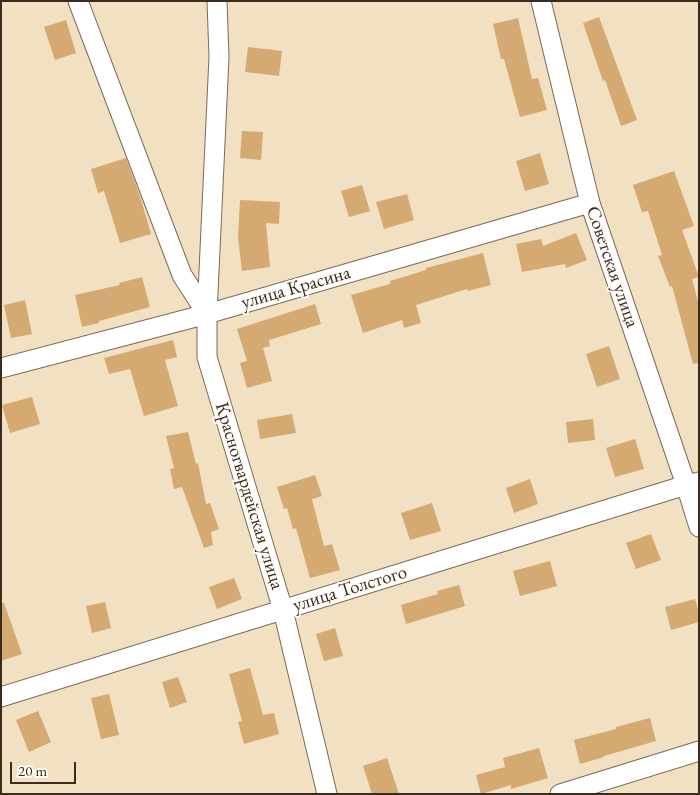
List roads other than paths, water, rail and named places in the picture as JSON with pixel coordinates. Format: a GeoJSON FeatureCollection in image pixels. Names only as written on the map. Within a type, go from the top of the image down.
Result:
{"type":"FeatureCollection","features":[{"type":"Feature","properties":{"kind":"street"},"geometry":{"type":"LineString","coordinates":[[78,1],[182,275],[207,314]]}},
{"type":"Feature","properties":{"kind":"street","name":"Красногвардейская улица"},"geometry":{"type":"LineString","coordinates":[[217,1],[219,57],[206,357],[283,610],[326,794]]}},
{"type":"Feature","properties":{"kind":"street","name":"Советская улица"},"geometry":{"type":"LineString","coordinates":[[541,1],[590,203],[692,484],[699,527]]}},
{"type":"Feature","properties":{"kind":"street","name":"улица Красина"},"geometry":{"type":"LineString","coordinates":[[1,368],[207,314],[590,203]]}},
{"type":"Feature","properties":{"kind":"street","name":"улица Толстого"},"geometry":{"type":"LineString","coordinates":[[1,697],[692,484]]}},
{"type":"Feature","properties":{"kind":"street"},"geometry":{"type":"LineString","coordinates":[[560,794],[699,751]]}}]}
